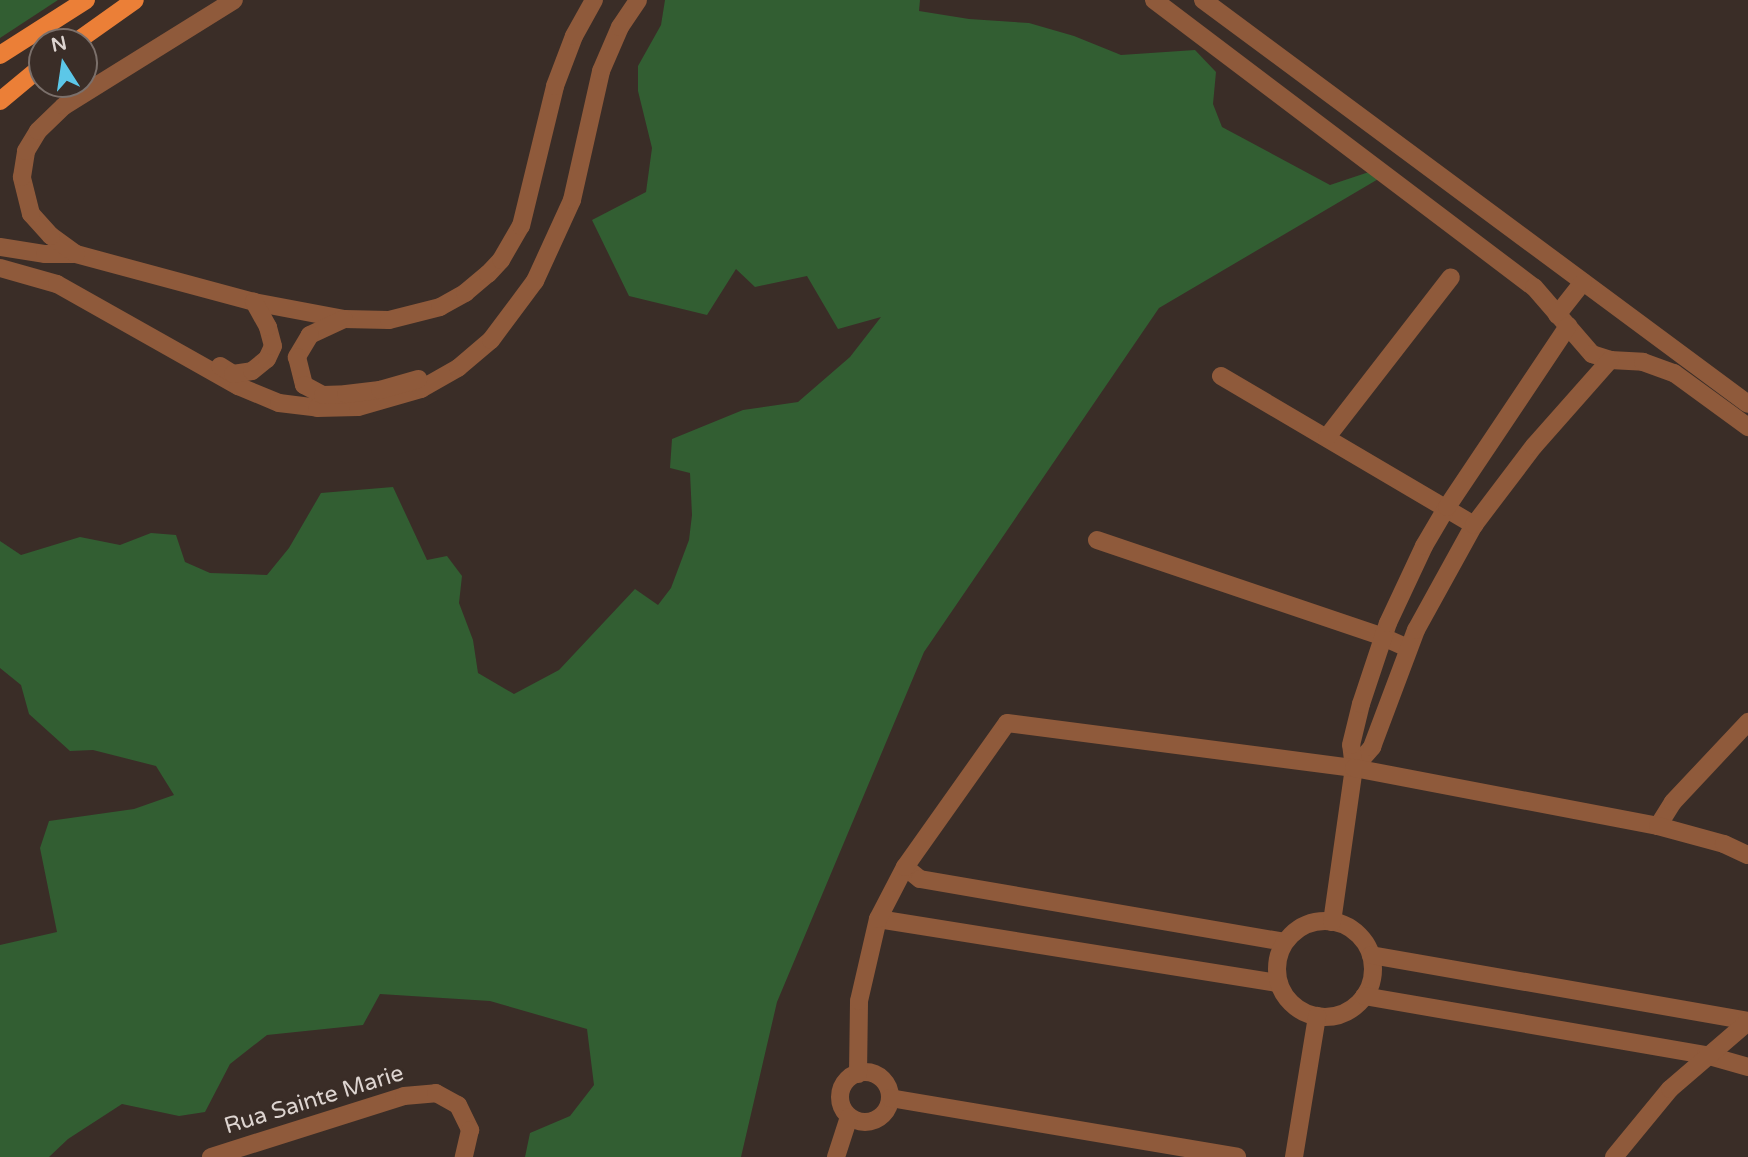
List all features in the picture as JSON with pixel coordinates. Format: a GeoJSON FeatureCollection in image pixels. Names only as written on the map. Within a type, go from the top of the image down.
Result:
{"type":"FeatureCollection","features":[{"type":"Feature","properties":{"kind":"main road"},"geometry":{"type":"LineString","coordinates":[[0,55],[86,0]]}},
{"type":"Feature","properties":{"kind":"main road"},"geometry":{"type":"LineString","coordinates":[[96,28],[137,0]]}},
{"type":"Feature","properties":{"kind":"main road"},"geometry":{"type":"LineString","coordinates":[[0,101],[28,76]]}},
{"type":"Feature","properties":{"kind":"street"},"geometry":{"type":"LineString","coordinates":[[76,254],[51,236],[31,214],[22,177],[26,151],[38,131],[64,106],[120,74],[234,0]]}},
{"type":"Feature","properties":{"kind":"street"},"geometry":{"type":"LineString","coordinates":[[0,247],[45,254],[76,254],[254,302],[344,319],[389,320],[440,307],[473,287],[501,260],[521,226],[564,60],[594,0]]}},
{"type":"Feature","properties":{"kind":"street"},"geometry":{"type":"LineString","coordinates":[[0,268],[57,284],[238,386],[279,403],[336,408],[400,397],[458,368],[506,324],[549,255],[577,180],[601,71],[620,27],[638,0]]}},
{"type":"Feature","properties":{"kind":"street"},"geometry":{"type":"LineString","coordinates":[[1154,0],[1534,287],[1585,348],[1610,360],[1628,359],[1674,373],[1748,427]]}},
{"type":"Feature","properties":{"kind":"street"},"geometry":{"type":"LineString","coordinates":[[1203,0],[1748,404]]}},
{"type":"Feature","properties":{"kind":"street"},"geometry":{"type":"LineString","coordinates":[[1327,438],[1451,277]]}},
{"type":"Feature","properties":{"kind":"street"},"geometry":{"type":"LineString","coordinates":[[1332,922],[1354,768],[1354,735],[1383,637],[1405,584],[1447,507],[1583,282]]}},
{"type":"Feature","properties":{"kind":"street"},"geometry":{"type":"LineString","coordinates":[[141,329],[203,356],[233,374],[252,371],[267,359],[273,346],[268,327],[254,302]]}},
{"type":"Feature","properties":{"kind":"street"},"geometry":{"type":"LineString","coordinates":[[344,319],[310,335],[297,357],[304,385],[323,395],[380,390],[458,368]]}},
{"type":"Feature","properties":{"kind":"street"},"geometry":{"type":"LineString","coordinates":[[1628,359],[1646,343],[1646,330]]}},
{"type":"Feature","properties":{"kind":"street"},"geometry":{"type":"LineString","coordinates":[[1354,768],[1372,747],[1408,648],[1434,593],[1474,525],[1534,446],[1610,360]]}},
{"type":"Feature","properties":{"kind":"street"},"geometry":{"type":"LineString","coordinates":[[1221,376],[1474,525]]}},
{"type":"Feature","properties":{"kind":"street"},"geometry":{"type":"LineString","coordinates":[[1097,540],[1383,637],[1408,648]]}},
{"type":"Feature","properties":{"kind":"street"},"geometry":{"type":"LineString","coordinates":[[1658,826],[1673,803],[1748,722]]}},
{"type":"Feature","properties":{"kind":"street"},"geometry":{"type":"LineString","coordinates":[[858,1074],[880,1078],[886,1084],[890,1098],[888,1106],[878,1118],[864,1122],[849,1117],[841,1104],[842,1089],[858,1074],[859,1000],[878,919],[905,867],[1007,723],[1354,768],[1658,826],[1724,844],[1748,855]]}},
{"type":"Feature","properties":{"kind":"street"},"geometry":{"type":"LineString","coordinates":[[905,867],[920,879],[1285,942]]}},
{"type":"Feature","properties":{"kind":"street"},"geometry":{"type":"LineString","coordinates":[[878,919],[1279,983]]}},
{"type":"Feature","properties":{"kind":"street"},"geometry":{"type":"LineString","coordinates":[[1332,922],[1352,929],[1371,955],[1372,976],[1364,996],[1349,1010],[1317,1016],[1289,1002],[1279,983],[1277,962],[1285,942],[1301,927],[1332,922]]}},
{"type":"Feature","properties":{"kind":"street"},"geometry":{"type":"LineString","coordinates":[[1371,955],[1748,1021]]}},
{"type":"Feature","properties":{"kind":"street"},"geometry":{"type":"LineString","coordinates":[[1364,996],[1706,1055],[1748,1067]]}},
{"type":"Feature","properties":{"kind":"street"},"geometry":{"type":"LineString","coordinates":[[1294,1157],[1317,1016]]}},
{"type":"Feature","properties":{"kind":"street"},"geometry":{"type":"LineString","coordinates":[[1614,1157],[1670,1089],[1748,1021]]}},
{"type":"Feature","properties":{"kind":"street","name":"Rua Sainte Marie"},"geometry":{"type":"LineString","coordinates":[[211,1157],[404,1096],[436,1093],[458,1105],[470,1130],[464,1157]]}},
{"type":"Feature","properties":{"kind":"street"},"geometry":{"type":"LineString","coordinates":[[890,1098],[1237,1157]]}},
{"type":"Feature","properties":{"kind":"street"},"geometry":{"type":"LineString","coordinates":[[836,1157],[849,1117]]}},
{"type":"Feature","properties":{"kind":"green space"},"geometry":{"type":"Polygon","coordinates":[[[0,0],[58,0],[0,38],[0,0]]]}},
{"type":"Feature","properties":{"kind":"green space"},"geometry":{"type":"Polygon","coordinates":[[[665,0],[920,0],[919,11],[969,19],[1029,23],[1074,36],[1121,55],[1195,50],[1216,72],[1213,104],[1222,127],[1330,185],[1372,171],[1380,178],[1159,308],[924,652],[777,1002],[741,1157],[525,1157],[530,1133],[570,1116],[594,1085],[587,1029],[490,1001],[380,994],[363,1025],[267,1035],[230,1064],[205,1112],[179,1116],[122,1104],[68,1139],[49,1157],[0,1157],[0,945],[57,932],[40,848],[49,821],[134,809],[174,795],[156,766],[93,750],[70,751],[29,714],[21,685],[0,668],[0,541],[21,555],[80,537],[120,545],[151,533],[176,535],[185,562],[210,573],[267,575],[289,548],[321,493],[393,487],[427,560],[447,556],[462,576],[459,603],[473,640],[478,673],[514,694],[559,670],[635,589],[658,605],[671,588],[689,540],[692,515],[690,473],[670,468],[672,439],[743,410],[798,402],[850,357],[881,317],[838,329],[807,276],[755,287],[736,269],[707,315],[629,296],[592,220],[646,192],[652,148],[638,91],[638,66],[661,25],[665,0]]]}}]}
